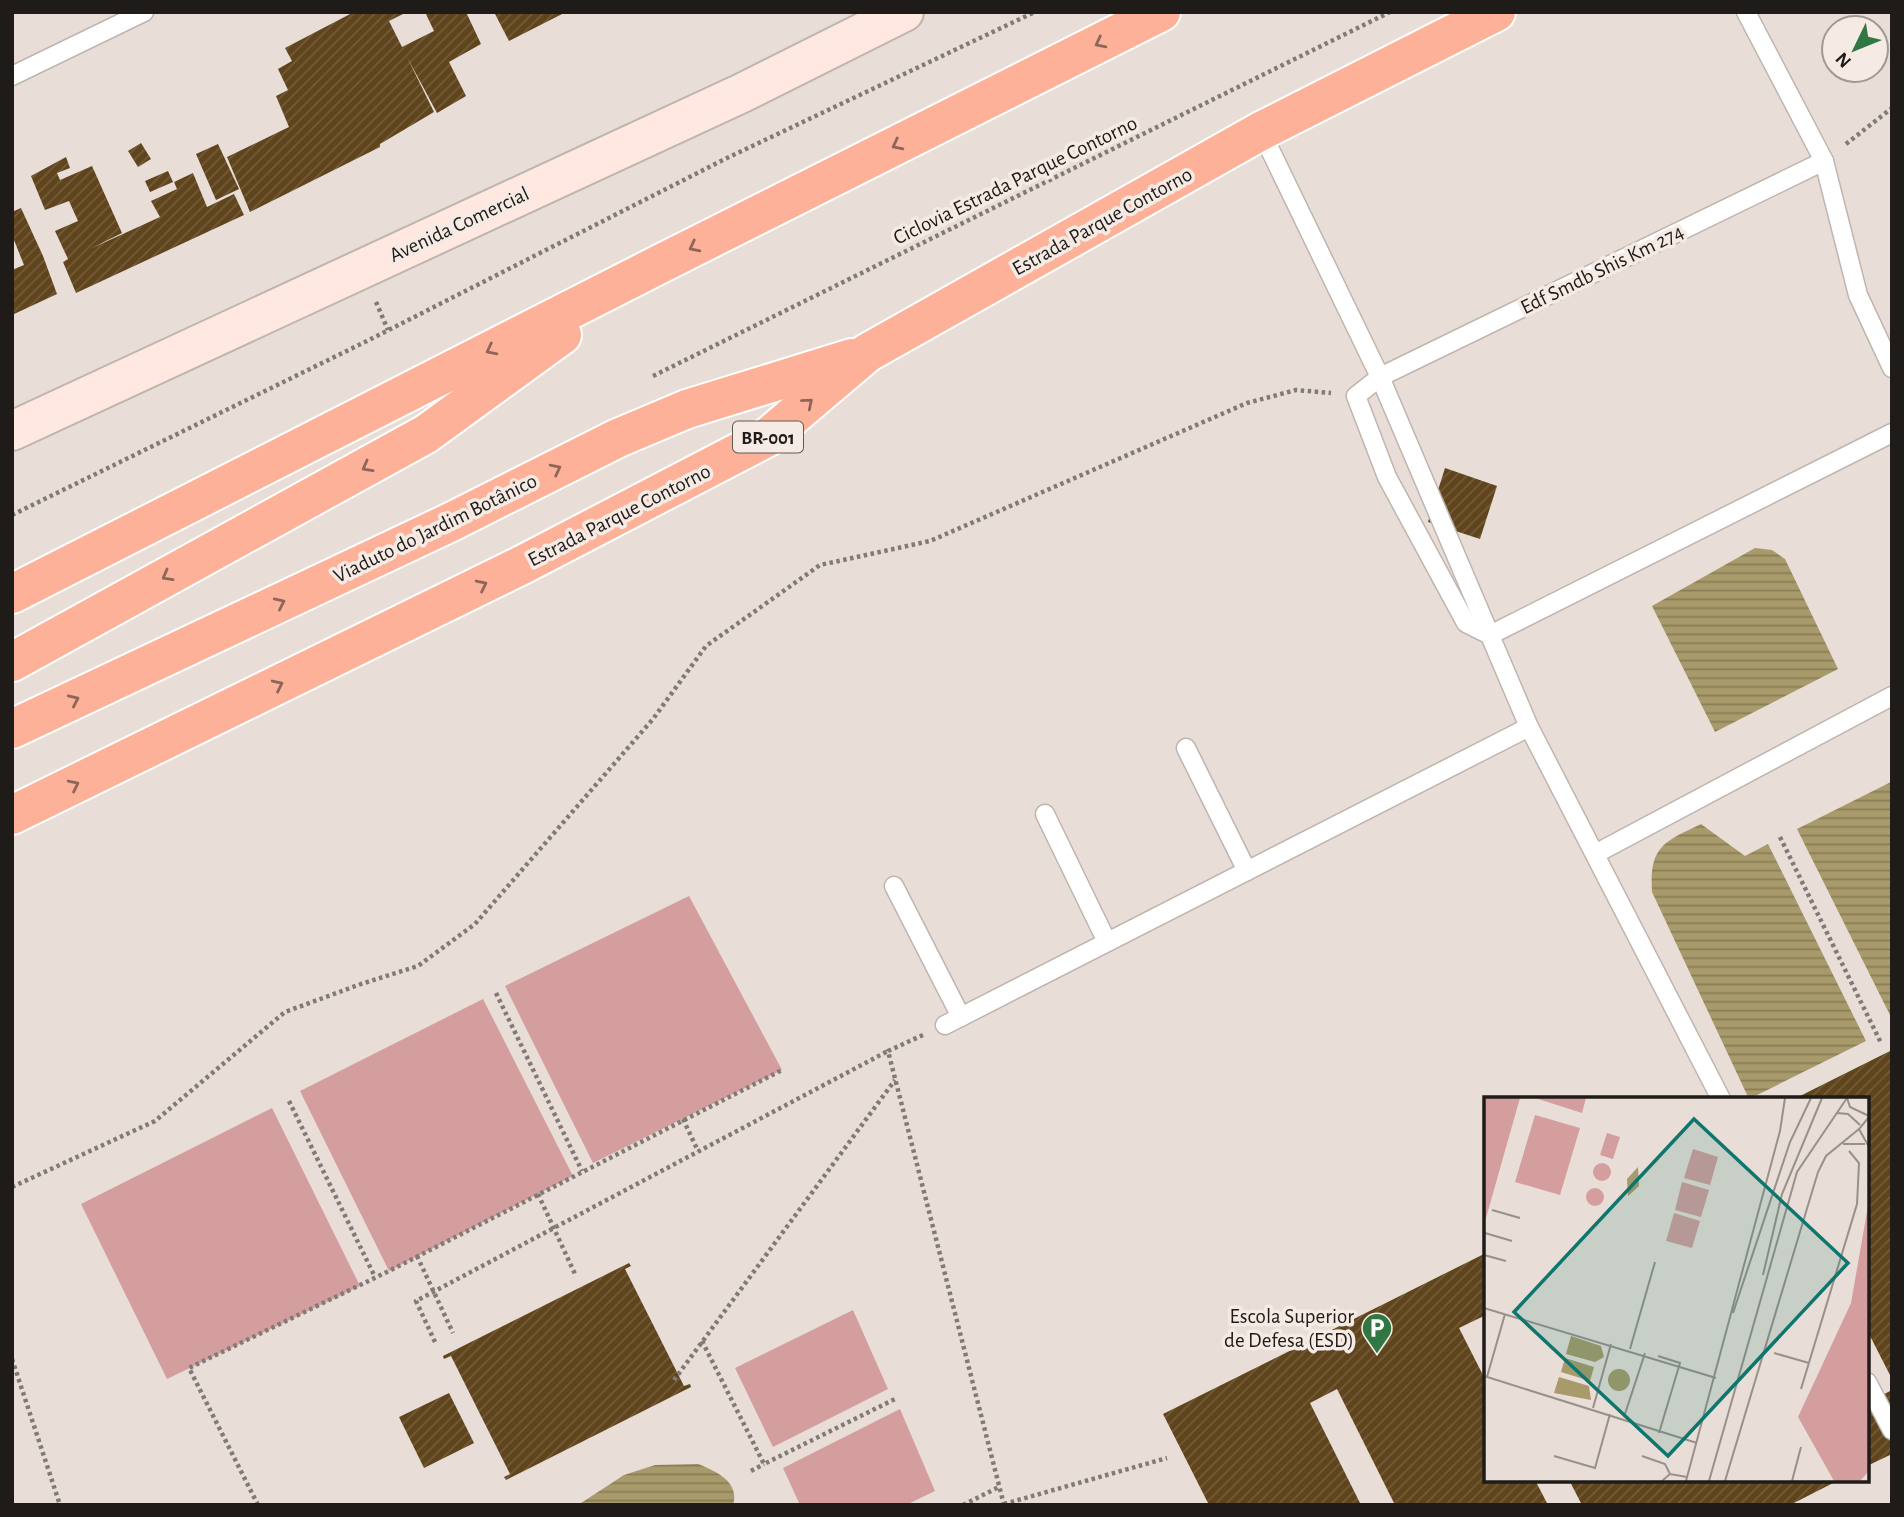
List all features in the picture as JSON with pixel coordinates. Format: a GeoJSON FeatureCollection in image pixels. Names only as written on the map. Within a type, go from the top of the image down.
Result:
{"type":"FeatureCollection","features":[{"type":"Feature","properties":{"kind":"highway"},"geometry":{"type":"LineString","coordinates":[[12,594],[1161,12]]}},
{"type":"Feature","properties":{"kind":"highway","name":"Estrada Parque Contorno"},"geometry":{"type":"LineString","coordinates":[[12,815],[522,565],[768,437],[867,353],[1261,131],[1496,12]]}},
{"type":"Feature","properties":{"kind":"highway"},"geometry":{"type":"LineString","coordinates":[[12,662],[426,434],[660,264]]}},
{"type":"Feature","properties":{"kind":"highway","name":"Viaduto do Jardim Botânico"},"geometry":{"type":"LineString","coordinates":[[12,729],[451,522],[618,438],[687,410],[867,353]]}},
{"type":"Feature","properties":{"kind":"street","name":"Avenida Comercial"},"geometry":{"type":"LineString","coordinates":[[12,431],[742,93],[904,12]]}},
{"type":"Feature","properties":{"kind":"lane"},"geometry":{"type":"LineString","coordinates":[[12,76],[144,12]]}},
{"type":"Feature","properties":{"kind":"lane"},"geometry":{"type":"LineString","coordinates":[[1746,12],[1824,161],[1858,295],[1892,368]]}},
{"type":"Feature","properties":{"kind":"lane"},"geometry":{"type":"LineString","coordinates":[[1261,131],[1380,377],[1529,727],[1720,1097]]}},
{"type":"Feature","properties":{"kind":"lane","name":"Edf Smdb Shis Km 274"},"geometry":{"type":"LineString","coordinates":[[1356,396],[1380,377],[1824,161]]}},
{"type":"Feature","properties":{"kind":"lane"},"geometry":{"type":"LineString","coordinates":[[1356,396],[1387,477],[1466,623],[1490,635]]}},
{"type":"Feature","properties":{"kind":"lane"},"geometry":{"type":"LineString","coordinates":[[1490,635],[1892,433]]}},
{"type":"Feature","properties":{"kind":"lane"},"geometry":{"type":"LineString","coordinates":[[1595,854],[1892,696]]}},
{"type":"Feature","properties":{"kind":"lane"},"geometry":{"type":"LineString","coordinates":[[894,886],[953,1021],[1529,727]]}},
{"type":"Feature","properties":{"kind":"lane"},"geometry":{"type":"LineString","coordinates":[[1186,748],[1247,871]]}},
{"type":"Feature","properties":{"kind":"lane"},"geometry":{"type":"LineString","coordinates":[[1045,814],[1107,942]]}},
{"type":"Feature","properties":{"kind":"lane"},"geometry":{"type":"LineString","coordinates":[[1869,1386],[1892,1430]]}},
{"type":"Feature","properties":{"kind":"path"},"geometry":{"type":"LineString","coordinates":[[12,515],[367,341],[725,159],[1035,12]]}},
{"type":"Feature","properties":{"kind":"path","name":"Ciclovia Estrada Parque Contorno"},"geometry":{"type":"LineString","coordinates":[[653,376],[1390,12]]}},
{"type":"Feature","properties":{"kind":"path"},"geometry":{"type":"LineString","coordinates":[[1824,161],[1892,108]]}},
{"type":"Feature","properties":{"kind":"path"},"geometry":{"type":"LineString","coordinates":[[12,1187],[155,1121],[285,1012],[418,966],[475,924],[653,719],[706,646],[820,565],[930,541],[1247,403],[1296,390],[1356,396]]}},
{"type":"Feature","properties":{"kind":"path"},"geometry":{"type":"LineString","coordinates":[[1780,837],[1881,1043]]}},
{"type":"Feature","properties":{"kind":"path"},"geometry":{"type":"LineString","coordinates":[[496,993],[582,1171]]}},
{"type":"Feature","properties":{"kind":"path"},"geometry":{"type":"LineString","coordinates":[[435,1342],[416,1301],[888,1051],[953,1021]]}},
{"type":"Feature","properties":{"kind":"path"},"geometry":{"type":"LineString","coordinates":[[888,1051],[1004,1505],[1167,1458]]}},
{"type":"Feature","properties":{"kind":"path"},"geometry":{"type":"LineString","coordinates":[[258,1505],[189,1368],[376,1277],[782,1070]]}},
{"type":"Feature","properties":{"kind":"path"},"geometry":{"type":"LineString","coordinates":[[674,1380],[895,1079]]}},
{"type":"Feature","properties":{"kind":"path"},"geometry":{"type":"LineString","coordinates":[[289,1101],[376,1277]]}},
{"type":"Feature","properties":{"kind":"path"},"geometry":{"type":"LineString","coordinates":[[683,1119],[698,1151]]}},
{"type":"Feature","properties":{"kind":"path"},"geometry":{"type":"LineString","coordinates":[[538,1194],[575,1274]]}},
{"type":"Feature","properties":{"kind":"path"},"geometry":{"type":"LineString","coordinates":[[417,1256],[453,1334]]}},
{"type":"Feature","properties":{"kind":"path"},"geometry":{"type":"LineString","coordinates":[[702,1342],[764,1464]]}},
{"type":"Feature","properties":{"kind":"path"},"geometry":{"type":"LineString","coordinates":[[12,1359],[60,1505]]}},
{"type":"Feature","properties":{"kind":"path"},"geometry":{"type":"LineString","coordinates":[[751,1471],[895,1399]]}},
{"type":"Feature","properties":{"kind":"path"},"geometry":{"type":"LineString","coordinates":[[963,1505],[999,1487]]}},
{"type":"Feature","properties":{"kind":"shaded area"},"geometry":{"type":"Polygon","coordinates":[[[1755,548],[1772,550],[1785,559],[1838,669],[1715,732],[1652,606],[1755,548]]]}},
{"type":"Feature","properties":{"kind":"shaded area"},"geometry":{"type":"Polygon","coordinates":[[[1891,782],[1892,785],[1892,1019],[1797,829],[1891,782]]]}},
{"type":"Feature","properties":{"kind":"shaded area"},"geometry":{"type":"Polygon","coordinates":[[[1701,824],[1745,856],[1768,844],[1866,1041],[1753,1097],[1748,1097],[1652,892],[1656,855],[1668,841],[1701,824]]]}},
{"type":"Feature","properties":{"kind":"shaded area"},"geometry":{"type":"Polygon","coordinates":[[[689,896],[782,1070],[593,1163],[505,986],[689,896]]]}},
{"type":"Feature","properties":{"kind":"shaded area"},"geometry":{"type":"Polygon","coordinates":[[[483,999],[573,1176],[389,1271],[300,1091],[483,999]]]}},
{"type":"Feature","properties":{"kind":"shaded area"},"geometry":{"type":"Polygon","coordinates":[[[272,1108],[360,1286],[167,1379],[81,1204],[272,1108]]]}},
{"type":"Feature","properties":{"kind":"shaded area"},"geometry":{"type":"Polygon","coordinates":[[[853,1310],[888,1389],[773,1447],[735,1368],[853,1310]]]}},
{"type":"Feature","properties":{"kind":"shaded area"},"geometry":{"type":"Polygon","coordinates":[[[900,1409],[935,1491],[906,1505],[800,1505],[783,1468],[900,1409]]]}},
{"type":"Feature","properties":{"kind":"shaded area"},"geometry":{"type":"Polygon","coordinates":[[[698,1464],[725,1478],[733,1490],[733,1505],[578,1505],[624,1475],[655,1465],[698,1464]]]}},
{"type":"Feature","properties":{"kind":"building"},"geometry":{"type":"Polygon","coordinates":[[[354,12],[407,12],[389,21],[402,47],[434,31],[425,12],[466,12],[481,44],[449,62],[466,96],[437,113],[407,57],[434,112],[380,144],[380,147],[250,212],[227,157],[289,127],[276,96],[288,90],[278,69],[292,61],[285,48],[354,12]]]}},
{"type":"Feature","properties":{"kind":"building"},"geometry":{"type":"Polygon","coordinates":[[[494,12],[566,12],[509,41],[494,12]]]}},
{"type":"Feature","properties":{"kind":"building"},"geometry":{"type":"Polygon","coordinates":[[[141,143],[151,159],[138,167],[128,151],[141,143]]]}},
{"type":"Feature","properties":{"kind":"building"},"geometry":{"type":"Polygon","coordinates":[[[218,144],[239,189],[216,200],[196,154],[218,144]]]}},
{"type":"Feature","properties":{"kind":"building"},"geometry":{"type":"Polygon","coordinates":[[[66,157],[70,168],[57,173],[60,180],[92,166],[122,233],[90,249],[160,217],[151,201],[177,189],[174,182],[193,173],[207,207],[234,194],[244,215],[76,293],[63,262],[68,259],[55,231],[78,221],[69,201],[45,210],[31,176],[66,157]]]}},
{"type":"Feature","properties":{"kind":"building"},"geometry":{"type":"Polygon","coordinates":[[[168,171],[173,182],[150,192],[145,181],[168,171]]]}},
{"type":"Feature","properties":{"kind":"building"},"geometry":{"type":"Polygon","coordinates":[[[21,208],[57,294],[12,315],[12,270],[24,265],[12,235],[12,212],[21,208]]]}},
{"type":"Feature","properties":{"kind":"building"},"geometry":{"type":"Polygon","coordinates":[[[1445,468],[1497,486],[1480,539],[1428,522],[1445,468]]]}},
{"type":"Feature","properties":{"kind":"building"},"geometry":{"type":"Polygon","coordinates":[[[1892,1050],[1892,1379],[1869,1334],[1869,1097],[1798,1097],[1892,1050]]]}},
{"type":"Feature","properties":{"kind":"building","name":"Escola Superior de Defesa (ESD)"},"geometry":{"type":"Polygon","coordinates":[[[1484,1254],[1484,1316],[1459,1328],[1484,1377],[1484,1482],[1536,1482],[1548,1505],[1395,1505],[1337,1389],[1310,1403],[1361,1505],[1209,1505],[1163,1414],[1484,1254]]]}},
{"type":"Feature","properties":{"kind":"building"},"geometry":{"type":"Polygon","coordinates":[[[629,1263],[631,1266],[625,1269],[684,1386],[690,1384],[691,1387],[506,1480],[504,1477],[510,1474],[451,1356],[444,1359],[443,1356],[629,1263]]]}},
{"type":"Feature","properties":{"kind":"building"},"geometry":{"type":"Polygon","coordinates":[[[1892,1390],[1892,1454],[1869,1465],[1869,1402],[1892,1390]]]}},
{"type":"Feature","properties":{"kind":"building"},"geometry":{"type":"Polygon","coordinates":[[[449,1393],[474,1443],[424,1468],[399,1417],[449,1393]]]}},
{"type":"Feature","properties":{"kind":"building"},"geometry":{"type":"Polygon","coordinates":[[[1570,1482],[1835,1482],[1790,1505],[1582,1505],[1570,1482]]]}},
{"type":"Feature","properties":{"kind":"place","name":"Escola Superior de Defesa (ESD)"},"geometry":{"type":"Point","coordinates":[1377,1355]}}]}
